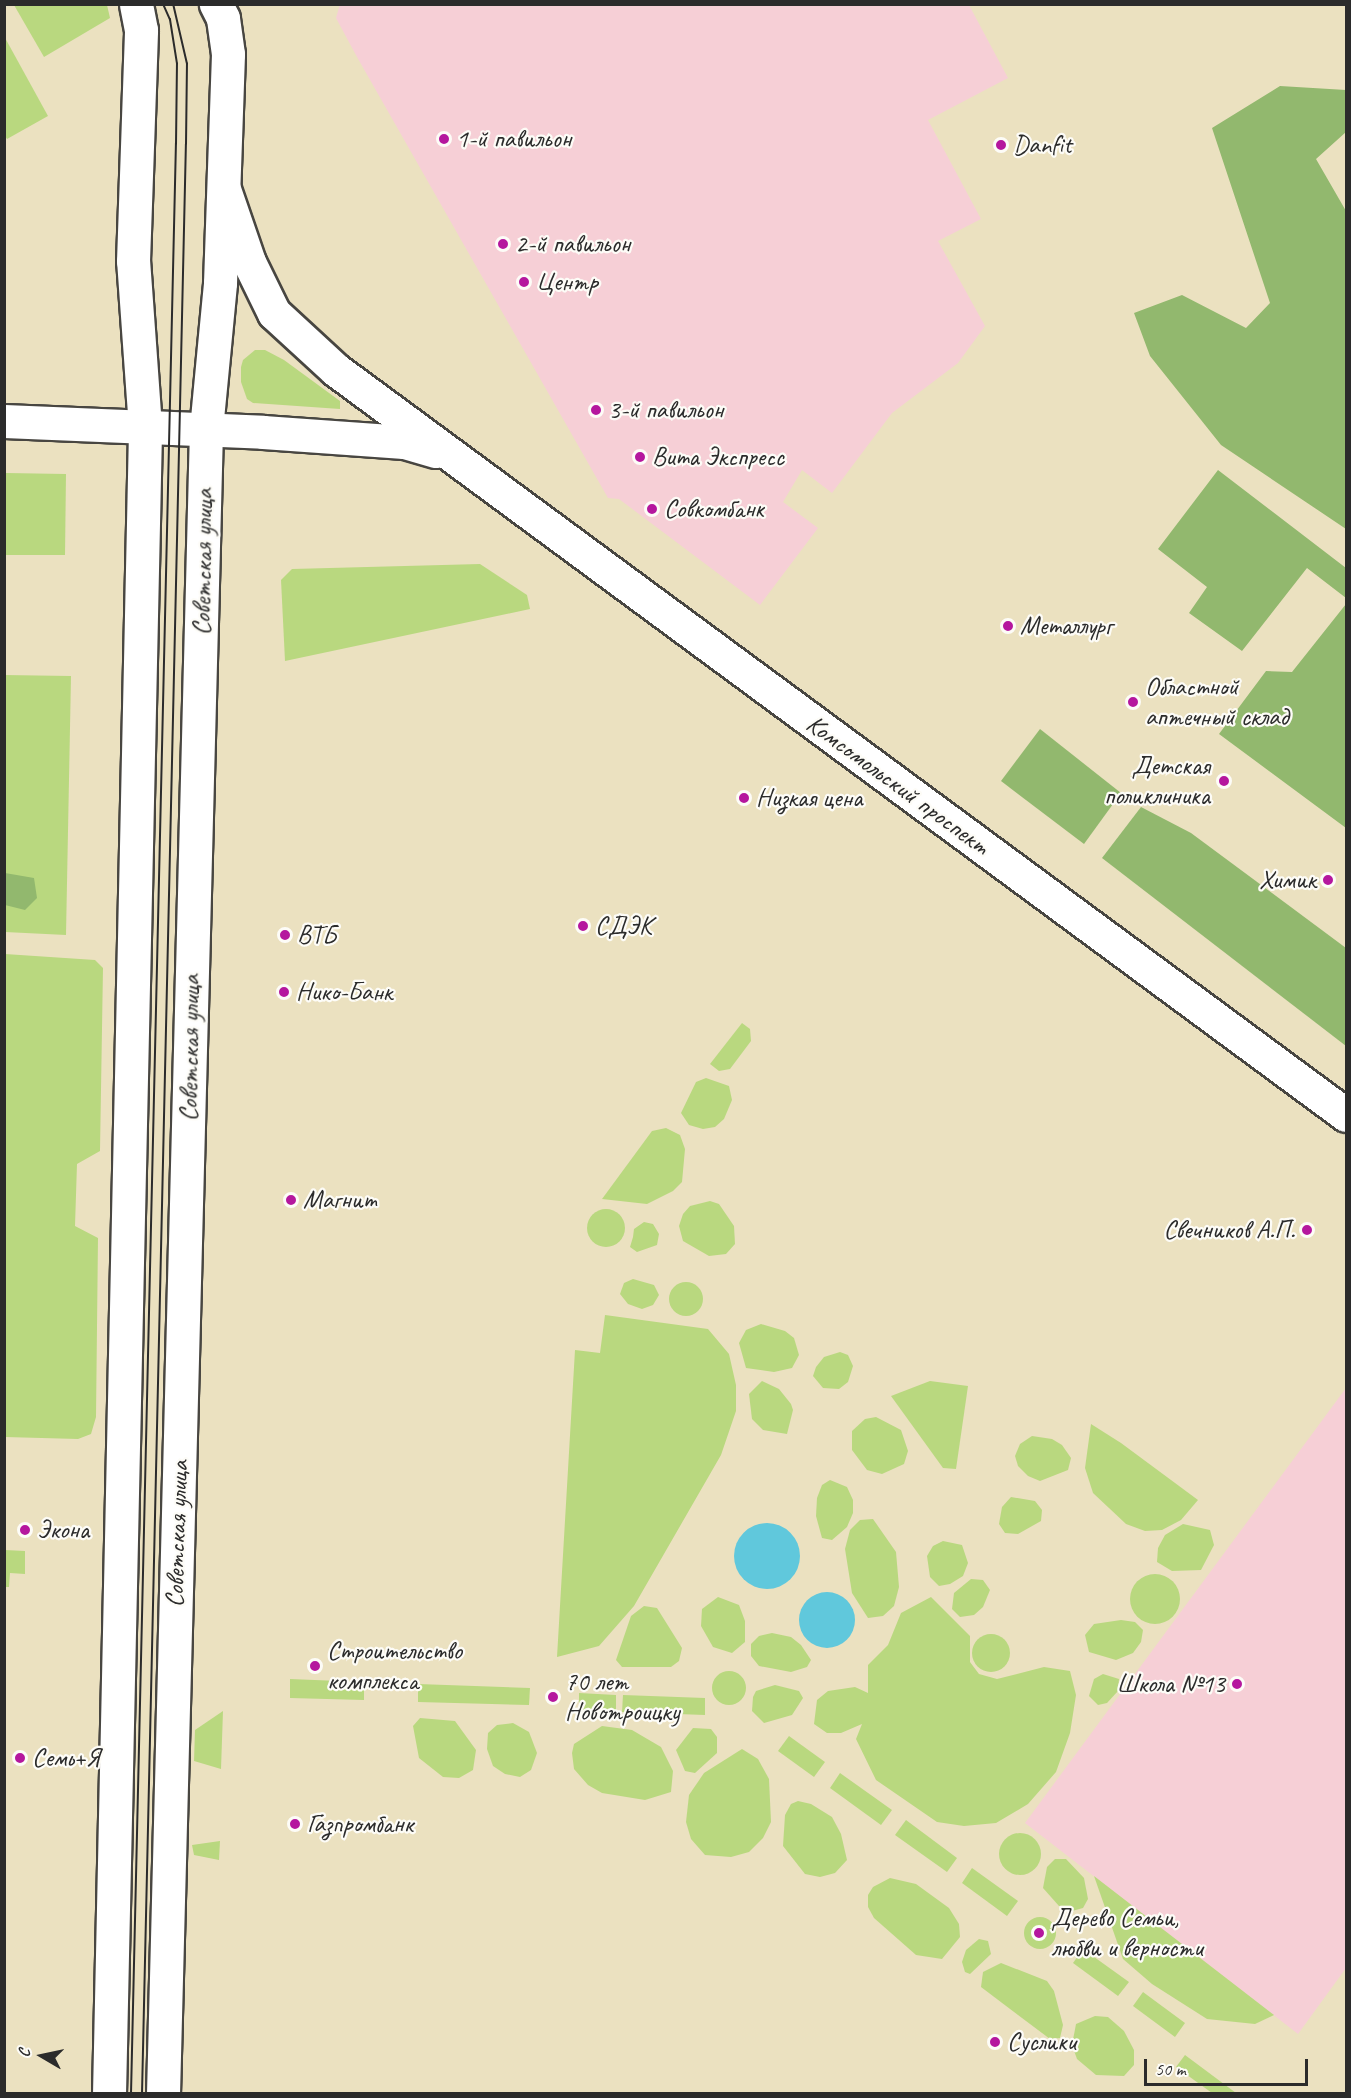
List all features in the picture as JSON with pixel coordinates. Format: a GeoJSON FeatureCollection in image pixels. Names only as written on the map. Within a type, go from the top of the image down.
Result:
{"type":"FeatureCollection","features":[{"type":"Feature","properties":{"kind":"main road"},"geometry":{"type":"LineString","coordinates":[[109,2094],[145,427],[133,261],[141,30],[136,4]]}},
{"type":"Feature","properties":{"kind":"main road","name":"Советская улица"},"geometry":{"type":"LineString","coordinates":[[163,2094],[206,429],[220,283],[228,54],[223,18],[216,4]]}},
{"type":"Feature","properties":{"kind":"main road","name":"Комсомольский проспект"},"geometry":{"type":"LineString","coordinates":[[223,187],[249,262],[274,313],[336,370],[1347,1115]]}},
{"type":"Feature","properties":{"kind":"main road","name":"Комсомольский проспект"},"geometry":{"type":"LineString","coordinates":[[4,421],[206,429],[404,442],[449,455]]}},
{"type":"Feature","properties":{"kind":"shaded area"},"geometry":{"type":"Polygon","coordinates":[[[340,4],[969,5],[1008,78],[928,120],[981,219],[938,241],[985,326],[958,363],[892,413],[832,493],[802,470],[783,502],[818,528],[760,605],[619,499],[608,498],[357,57],[336,18],[340,4]]]}},
{"type":"Feature","properties":{"kind":"shaded area","name":"Школа №13"},"geometry":{"type":"Polygon","coordinates":[[[1346,1388],[1346,1968],[1298,2034],[1025,1823],[1346,1388]]]}},
{"type":"Feature","properties":{"kind":"green space"},"geometry":{"type":"Polygon","coordinates":[[[14,5],[107,5],[110,18],[44,57],[14,5]]]}},
{"type":"Feature","properties":{"kind":"green space"},"geometry":{"type":"Polygon","coordinates":[[[4,36],[48,116],[7,139],[4,134],[4,36]]]}},
{"type":"Feature","properties":{"kind":"green space"},"geometry":{"type":"Polygon","coordinates":[[[1280,86],[1346,90],[1346,132],[1316,159],[1346,211],[1346,529],[1221,445],[1150,356],[1134,313],[1182,295],[1246,328],[1270,303],[1212,128],[1280,86]]]}},
{"type":"Feature","properties":{"kind":"green space"},"geometry":{"type":"Polygon","coordinates":[[[255,350],[265,350],[284,360],[340,401],[340,409],[253,403],[247,399],[241,382],[241,367],[243,360],[255,350]]]}},
{"type":"Feature","properties":{"kind":"green space"},"geometry":{"type":"Polygon","coordinates":[[[1218,470],[1346,568],[1346,598],[1307,568],[1242,651],[1189,613],[1207,587],[1158,549],[1218,470]]]}},
{"type":"Feature","properties":{"kind":"green space"},"geometry":{"type":"Polygon","coordinates":[[[6,473],[66,474],[65,555],[5,555],[6,473]]]}},
{"type":"Feature","properties":{"kind":"green space"},"geometry":{"type":"Polygon","coordinates":[[[480,564],[527,595],[530,609],[285,661],[281,580],[292,569],[480,564]]]}},
{"type":"Feature","properties":{"kind":"green space"},"geometry":{"type":"Polygon","coordinates":[[[1346,604],[1346,828],[1219,734],[1266,671],[1292,672],[1346,604]]]}},
{"type":"Feature","properties":{"kind":"green space"},"geometry":{"type":"Polygon","coordinates":[[[4,675],[71,676],[66,935],[5,932],[4,675]]]}},
{"type":"Feature","properties":{"kind":"green space"},"geometry":{"type":"Polygon","coordinates":[[[1040,729],[1121,793],[1084,844],[1001,781],[1040,729]]]}},
{"type":"Feature","properties":{"kind":"green space"},"geometry":{"type":"Polygon","coordinates":[[[1141,807],[1191,833],[1346,948],[1346,1046],[1102,858],[1141,807]]]}},
{"type":"Feature","properties":{"kind":"green space"},"geometry":{"type":"Polygon","coordinates":[[[5,873],[34,878],[37,898],[25,910],[5,905],[5,873]]]}},
{"type":"Feature","properties":{"kind":"green space"},"geometry":{"type":"Polygon","coordinates":[[[5,954],[95,960],[103,968],[100,1151],[77,1164],[75,1226],[98,1238],[96,1417],[91,1434],[78,1439],[5,1437],[5,954]]]}},
{"type":"Feature","properties":{"kind":"green space"},"geometry":{"type":"Polygon","coordinates":[[[742,1023],[750,1029],[751,1041],[730,1069],[719,1071],[710,1064],[742,1023]]]}},
{"type":"Feature","properties":{"kind":"green space"},"geometry":{"type":"Polygon","coordinates":[[[706,1078],[729,1086],[732,1100],[724,1119],[715,1127],[703,1129],[689,1125],[681,1113],[696,1082],[706,1078]]]}},
{"type":"Feature","properties":{"kind":"green space"},"geometry":{"type":"Polygon","coordinates":[[[666,1128],[680,1135],[685,1149],[682,1182],[673,1191],[647,1204],[602,1199],[652,1131],[666,1128]]]}},
{"type":"Feature","properties":{"kind":"green space"},"geometry":{"type":"Polygon","coordinates":[[[710,1201],[719,1204],[734,1226],[735,1244],[726,1254],[709,1256],[683,1241],[679,1226],[683,1214],[690,1206],[710,1201]]]}},
{"type":"Feature","properties":{"kind":"green space"},"geometry":{"type":"Polygon","coordinates":[[[606,1209],[620,1214],[625,1228],[620,1242],[606,1247],[592,1242],[587,1228],[592,1214],[606,1209]]]}},
{"type":"Feature","properties":{"kind":"green space"},"geometry":{"type":"Polygon","coordinates":[[[644,1222],[653,1224],[659,1234],[657,1245],[637,1252],[630,1247],[634,1229],[644,1222]]]}},
{"type":"Feature","properties":{"kind":"green space"},"geometry":{"type":"Polygon","coordinates":[[[633,1279],[654,1285],[659,1295],[653,1305],[642,1309],[628,1304],[620,1294],[624,1283],[633,1279]]]}},
{"type":"Feature","properties":{"kind":"green space"},"geometry":{"type":"Polygon","coordinates":[[[686,1282],[698,1287],[703,1299],[698,1311],[686,1316],[674,1311],[669,1299],[674,1287],[686,1282]]]}},
{"type":"Feature","properties":{"kind":"green space"},"geometry":{"type":"Polygon","coordinates":[[[605,1315],[708,1329],[729,1354],[736,1385],[736,1411],[721,1455],[634,1606],[599,1646],[557,1657],[575,1350],[600,1353],[605,1315]]]}},
{"type":"Feature","properties":{"kind":"green space"},"geometry":{"type":"Polygon","coordinates":[[[761,1324],[785,1331],[794,1338],[799,1355],[792,1368],[774,1372],[746,1368],[739,1343],[746,1330],[761,1324]]]}},
{"type":"Feature","properties":{"kind":"green space"},"geometry":{"type":"Polygon","coordinates":[[[840,1352],[848,1355],[853,1366],[848,1382],[839,1389],[823,1388],[813,1376],[816,1367],[824,1357],[840,1352]]]}},
{"type":"Feature","properties":{"kind":"green space"},"geometry":{"type":"Polygon","coordinates":[[[762,1381],[779,1389],[791,1404],[793,1410],[787,1434],[763,1430],[752,1419],[749,1394],[762,1381]]]}},
{"type":"Feature","properties":{"kind":"green space"},"geometry":{"type":"Polygon","coordinates":[[[930,1381],[968,1386],[956,1469],[943,1468],[891,1396],[930,1381]]]}},
{"type":"Feature","properties":{"kind":"green space"},"geometry":{"type":"Polygon","coordinates":[[[876,1417],[901,1430],[908,1451],[904,1464],[882,1474],[867,1470],[852,1450],[852,1431],[865,1419],[876,1417]]]}},
{"type":"Feature","properties":{"kind":"green space"},"geometry":{"type":"Polygon","coordinates":[[[1091,1424],[1121,1443],[1198,1500],[1181,1520],[1162,1530],[1145,1531],[1126,1524],[1093,1493],[1085,1468],[1091,1424]]]}},
{"type":"Feature","properties":{"kind":"green space"},"geometry":{"type":"Polygon","coordinates":[[[1032,1436],[1052,1439],[1062,1445],[1071,1458],[1068,1470],[1040,1481],[1028,1476],[1018,1466],[1015,1456],[1020,1444],[1032,1436]]]}},
{"type":"Feature","properties":{"kind":"green space"},"geometry":{"type":"Polygon","coordinates":[[[830,1480],[847,1487],[853,1500],[853,1513],[847,1527],[832,1540],[822,1538],[816,1516],[817,1498],[822,1485],[830,1480]]]}},
{"type":"Feature","properties":{"kind":"green space"},"geometry":{"type":"Polygon","coordinates":[[[1011,1497],[1035,1501],[1042,1510],[1041,1521],[1018,1534],[1005,1533],[999,1524],[1002,1507],[1011,1497]]]}},
{"type":"Feature","properties":{"kind":"green space"},"geometry":{"type":"Polygon","coordinates":[[[873,1519],[896,1552],[899,1587],[894,1606],[883,1616],[868,1618],[852,1593],[845,1549],[850,1530],[860,1520],[873,1519]]]}},
{"type":"Feature","properties":{"kind":"green space"},"geometry":{"type":"Polygon","coordinates":[[[1183,1524],[1210,1530],[1214,1545],[1201,1570],[1172,1571],[1157,1562],[1158,1548],[1165,1535],[1183,1524]]]}},
{"type":"Feature","properties":{"kind":"green space"},"geometry":{"type":"Polygon","coordinates":[[[943,1541],[962,1545],[968,1563],[963,1576],[950,1584],[939,1586],[930,1577],[927,1556],[933,1546],[943,1541]]]}},
{"type":"Feature","properties":{"kind":"green space"},"geometry":{"type":"Polygon","coordinates":[[[5,1550],[25,1551],[25,1574],[10,1573],[9,1587],[5,1587],[5,1550]]]}},
{"type":"Feature","properties":{"kind":"green space"},"geometry":{"type":"Polygon","coordinates":[[[1155,1574],[1164,1576],[1175,1585],[1180,1599],[1178,1608],[1169,1619],[1155,1624],[1146,1622],[1135,1613],[1130,1599],[1132,1590],[1141,1579],[1155,1574]]]}},
{"type":"Feature","properties":{"kind":"green space"},"geometry":{"type":"Polygon","coordinates":[[[971,1579],[983,1580],[990,1590],[983,1607],[974,1615],[960,1617],[952,1609],[954,1593],[971,1579]]]}},
{"type":"Feature","properties":{"kind":"green space"},"geometry":{"type":"Polygon","coordinates":[[[718,1597],[739,1605],[745,1621],[745,1642],[732,1653],[713,1647],[701,1626],[702,1609],[718,1597]]]}},
{"type":"Feature","properties":{"kind":"green space"},"geometry":{"type":"Polygon","coordinates":[[[931,1597],[970,1636],[970,1662],[979,1674],[997,1679],[1044,1667],[1070,1671],[1076,1695],[1070,1733],[1056,1772],[1028,1804],[996,1823],[964,1826],[937,1822],[876,1780],[856,1739],[862,1724],[841,1733],[827,1733],[814,1724],[817,1700],[828,1691],[855,1687],[868,1693],[868,1665],[888,1645],[901,1613],[931,1597]]]}},
{"type":"Feature","properties":{"kind":"green space"},"geometry":{"type":"Polygon","coordinates":[[[644,1606],[657,1608],[682,1648],[679,1661],[671,1667],[622,1667],[616,1660],[631,1616],[644,1606]]]}},
{"type":"Feature","properties":{"kind":"green space"},"geometry":{"type":"Polygon","coordinates":[[[1121,1620],[1135,1622],[1143,1630],[1141,1642],[1133,1653],[1116,1660],[1089,1652],[1085,1635],[1094,1624],[1121,1620]]]}},
{"type":"Feature","properties":{"kind":"green space"},"geometry":{"type":"Polygon","coordinates":[[[772,1633],[791,1637],[801,1645],[811,1660],[807,1667],[791,1672],[759,1666],[751,1656],[751,1644],[759,1636],[772,1633]]]}},
{"type":"Feature","properties":{"kind":"green space"},"geometry":{"type":"Polygon","coordinates":[[[991,1634],[1004,1640],[1010,1653],[1004,1666],[991,1672],[978,1666],[972,1653],[978,1640],[991,1634]]]}},
{"type":"Feature","properties":{"kind":"green space"},"geometry":{"type":"Polygon","coordinates":[[[729,1671],[741,1676],[746,1688],[741,1700],[729,1705],[717,1700],[712,1688],[717,1676],[729,1671]]]}},
{"type":"Feature","properties":{"kind":"green space"},"geometry":{"type":"Polygon","coordinates":[[[1103,1674],[1119,1679],[1118,1691],[1107,1703],[1098,1705],[1089,1696],[1094,1679],[1103,1674]]]}},
{"type":"Feature","properties":{"kind":"green space"},"geometry":{"type":"Polygon","coordinates":[[[290,1679],[364,1682],[364,1700],[290,1698],[290,1679]]]}},
{"type":"Feature","properties":{"kind":"green space"},"geometry":{"type":"Polygon","coordinates":[[[418,1684],[530,1688],[529,1705],[418,1702],[418,1684]]]}},
{"type":"Feature","properties":{"kind":"green space"},"geometry":{"type":"Polygon","coordinates":[[[775,1685],[799,1691],[803,1698],[792,1715],[764,1723],[752,1711],[753,1697],[756,1691],[775,1685]]]}},
{"type":"Feature","properties":{"kind":"green space"},"geometry":{"type":"Polygon","coordinates":[[[579,1693],[616,1695],[616,1712],[579,1711],[579,1693]]]}},
{"type":"Feature","properties":{"kind":"green space"},"geometry":{"type":"Polygon","coordinates":[[[623,1695],[705,1698],[705,1715],[622,1712],[623,1695]]]}},
{"type":"Feature","properties":{"kind":"green space"},"geometry":{"type":"Polygon","coordinates":[[[223,1711],[221,1769],[194,1761],[195,1730],[223,1711]]]}},
{"type":"Feature","properties":{"kind":"green space"},"geometry":{"type":"Polygon","coordinates":[[[420,1718],[455,1721],[476,1750],[473,1770],[459,1778],[443,1777],[419,1758],[413,1726],[420,1718]]]}},
{"type":"Feature","properties":{"kind":"green space"},"geometry":{"type":"Polygon","coordinates":[[[513,1723],[529,1732],[537,1753],[531,1770],[520,1777],[505,1774],[493,1766],[487,1749],[488,1733],[497,1725],[513,1723]]]}},
{"type":"Feature","properties":{"kind":"green space"},"geometry":{"type":"Polygon","coordinates":[[[602,1726],[632,1730],[661,1747],[673,1771],[671,1792],[645,1800],[602,1793],[588,1785],[574,1769],[572,1753],[574,1744],[602,1726]]]}},
{"type":"Feature","properties":{"kind":"green space"},"geometry":{"type":"Polygon","coordinates":[[[693,1728],[711,1729],[717,1737],[717,1753],[695,1773],[685,1771],[676,1750],[693,1728]]]}},
{"type":"Feature","properties":{"kind":"green space"},"geometry":{"type":"Polygon","coordinates":[[[789,1736],[825,1762],[814,1777],[778,1751],[789,1736]]]}},
{"type":"Feature","properties":{"kind":"green space"},"geometry":{"type":"Polygon","coordinates":[[[742,1749],[758,1759],[769,1779],[771,1822],[763,1838],[749,1852],[731,1857],[705,1855],[691,1839],[686,1822],[689,1795],[704,1773],[742,1749]]]}},
{"type":"Feature","properties":{"kind":"green space"},"geometry":{"type":"Polygon","coordinates":[[[840,1773],[892,1810],[881,1825],[830,1788],[840,1773]]]}},
{"type":"Feature","properties":{"kind":"green space"},"geometry":{"type":"Polygon","coordinates":[[[798,1801],[811,1804],[832,1817],[841,1834],[847,1860],[835,1873],[820,1877],[805,1874],[783,1846],[785,1815],[791,1804],[798,1801]]]}},
{"type":"Feature","properties":{"kind":"green space"},"geometry":{"type":"Polygon","coordinates":[[[906,1820],[957,1858],[947,1872],[895,1835],[906,1820]]]}},
{"type":"Feature","properties":{"kind":"green space"},"geometry":{"type":"Polygon","coordinates":[[[1020,1833],[1028,1834],[1035,1839],[1040,1846],[1040,1862],[1035,1869],[1028,1874],[1020,1875],[1012,1874],[1005,1869],[1000,1862],[999,1854],[1000,1846],[1005,1839],[1012,1834],[1020,1833]]]}},
{"type":"Feature","properties":{"kind":"green space"},"geometry":{"type":"Polygon","coordinates":[[[220,1841],[219,1860],[194,1855],[192,1845],[220,1841]]]}},
{"type":"Feature","properties":{"kind":"green space"},"geometry":{"type":"Polygon","coordinates":[[[1055,1859],[1066,1859],[1084,1878],[1088,1899],[1083,1908],[1072,1911],[1059,1906],[1043,1888],[1047,1867],[1055,1859]]]}},
{"type":"Feature","properties":{"kind":"green space"},"geometry":{"type":"Polygon","coordinates":[[[972,1868],[1018,1901],[1007,1916],[962,1883],[972,1868]]]}},
{"type":"Feature","properties":{"kind":"green space"},"geometry":{"type":"Polygon","coordinates":[[[1094,1876],[1274,2015],[1255,2024],[1207,2019],[1152,1984],[1123,1959],[1094,1876]]]}},
{"type":"Feature","properties":{"kind":"green space"},"geometry":{"type":"Polygon","coordinates":[[[890,1878],[916,1884],[949,1908],[959,1924],[960,1937],[942,1959],[916,1955],[874,1918],[868,1907],[868,1895],[873,1887],[890,1878]]]}},
{"type":"Feature","properties":{"kind":"green space"},"geometry":{"type":"Polygon","coordinates":[[[1040,1917],[1051,1922],[1056,1933],[1051,1944],[1040,1949],[1029,1944],[1024,1933],[1029,1922],[1040,1917]]]}},
{"type":"Feature","properties":{"kind":"green space"},"geometry":{"type":"Polygon","coordinates":[[[979,1939],[988,1941],[991,1954],[970,1974],[965,1972],[962,1962],[966,1950],[979,1939]]]}},
{"type":"Feature","properties":{"kind":"green space"},"geometry":{"type":"Polygon","coordinates":[[[1083,1949],[1129,1982],[1118,1996],[1073,1963],[1083,1949]]]}},
{"type":"Feature","properties":{"kind":"green space"},"geometry":{"type":"Polygon","coordinates":[[[1001,1963],[1047,1981],[1054,1991],[1063,2025],[1060,2038],[1050,2039],[981,1987],[983,1972],[1001,1963]]]}},
{"type":"Feature","properties":{"kind":"green space"},"geometry":{"type":"Polygon","coordinates":[[[1143,1992],[1185,2023],[1175,2037],[1133,2006],[1143,1992]]]}},
{"type":"Feature","properties":{"kind":"green space"},"geometry":{"type":"Polygon","coordinates":[[[1095,2016],[1108,2017],[1124,2031],[1134,2050],[1134,2065],[1124,2076],[1096,2075],[1077,2059],[1072,2045],[1076,2024],[1095,2016]]]}},
{"type":"Feature","properties":{"kind":"green space"},"geometry":{"type":"Polygon","coordinates":[[[1185,2055],[1236,2093],[1212,2093],[1176,2067],[1185,2055]]]}},
{"type":"Feature","properties":{"kind":"water"},"geometry":{"type":"Polygon","coordinates":[[[760,1523],[774,1523],[786,1528],[795,1537],[800,1556],[798,1569],[791,1580],[774,1589],[760,1589],[748,1584],[739,1575],[734,1563],[734,1549],[739,1537],[748,1528],[760,1523]]]}},
{"type":"Feature","properties":{"kind":"water"},"geometry":{"type":"Polygon","coordinates":[[[827,1592],[838,1594],[847,1600],[853,1609],[855,1620],[853,1631],[847,1640],[838,1646],[827,1648],[816,1646],[807,1640],[801,1631],[799,1620],[801,1609],[807,1600],[816,1594],[827,1592]]]}},
{"type":"Feature","properties":{"kind":"tram line"},"geometry":{"type":"LineString","coordinates":[[131,2094],[176,144],[177,64],[170,20],[163,4]]}},
{"type":"Feature","properties":{"kind":"tram line"},"geometry":{"type":"LineString","coordinates":[[142,2094],[186,144],[187,64],[173,4]]}},
{"type":"Feature","properties":{"kind":"place","name":"1-й павильон"},"geometry":{"type":"Point","coordinates":[444,139]}},
{"type":"Feature","properties":{"kind":"place","name":"Danfit"},"geometry":{"type":"Point","coordinates":[1001,145]}},
{"type":"Feature","properties":{"kind":"place","name":"2-й павильон"},"geometry":{"type":"Point","coordinates":[503,244]}},
{"type":"Feature","properties":{"kind":"place","name":"Центр"},"geometry":{"type":"Point","coordinates":[524,282]}},
{"type":"Feature","properties":{"kind":"place","name":"3-й павильон"},"geometry":{"type":"Point","coordinates":[596,410]}},
{"type":"Feature","properties":{"kind":"place","name":"Вита Экспресс"},"geometry":{"type":"Point","coordinates":[640,457]}},
{"type":"Feature","properties":{"kind":"place","name":"Совкомбанк"},"geometry":{"type":"Point","coordinates":[652,509]}},
{"type":"Feature","properties":{"kind":"place","name":"Металлург"},"geometry":{"type":"Point","coordinates":[1008,626]}},
{"type":"Feature","properties":{"kind":"place","name":"Областной аптечный склад"},"geometry":{"type":"Point","coordinates":[1133,702]}},
{"type":"Feature","properties":{"kind":"place","name":"Детская поликлиника"},"geometry":{"type":"Point","coordinates":[1224,781]}},
{"type":"Feature","properties":{"kind":"place","name":"Низкая цена"},"geometry":{"type":"Point","coordinates":[744,798]}},
{"type":"Feature","properties":{"kind":"place","name":"Химик"},"geometry":{"type":"Point","coordinates":[1328,880]}},
{"type":"Feature","properties":{"kind":"place","name":"СДЭК"},"geometry":{"type":"Point","coordinates":[583,926]}},
{"type":"Feature","properties":{"kind":"place","name":"ВТБ"},"geometry":{"type":"Point","coordinates":[285,935]}},
{"type":"Feature","properties":{"kind":"place","name":"Нико-Банк"},"geometry":{"type":"Point","coordinates":[284,992]}},
{"type":"Feature","properties":{"kind":"place","name":"Магнит"},"geometry":{"type":"Point","coordinates":[291,1200]}},
{"type":"Feature","properties":{"kind":"place","name":"Свечников А.П."},"geometry":{"type":"Point","coordinates":[1307,1230]}},
{"type":"Feature","properties":{"kind":"place","name":"Экона"},"geometry":{"type":"Point","coordinates":[25,1530]}},
{"type":"Feature","properties":{"kind":"place","name":"Строительство комплекса"},"geometry":{"type":"Point","coordinates":[315,1666]}},
{"type":"Feature","properties":{"kind":"place","name":"Школа №13"},"geometry":{"type":"Point","coordinates":[1237,1684]}},
{"type":"Feature","properties":{"kind":"place","name":"70 лет Новотроицку"},"geometry":{"type":"Point","coordinates":[553,1697]}},
{"type":"Feature","properties":{"kind":"place","name":"Семь+Я"},"geometry":{"type":"Point","coordinates":[20,1758]}},
{"type":"Feature","properties":{"kind":"place","name":"Газпромбанк"},"geometry":{"type":"Point","coordinates":[295,1824]}},
{"type":"Feature","properties":{"kind":"place","name":"Дерево Семьи, любви и верности"},"geometry":{"type":"Point","coordinates":[1039,1933]}},
{"type":"Feature","properties":{"kind":"place","name":"Суслики"},"geometry":{"type":"Point","coordinates":[995,2042]}}]}
